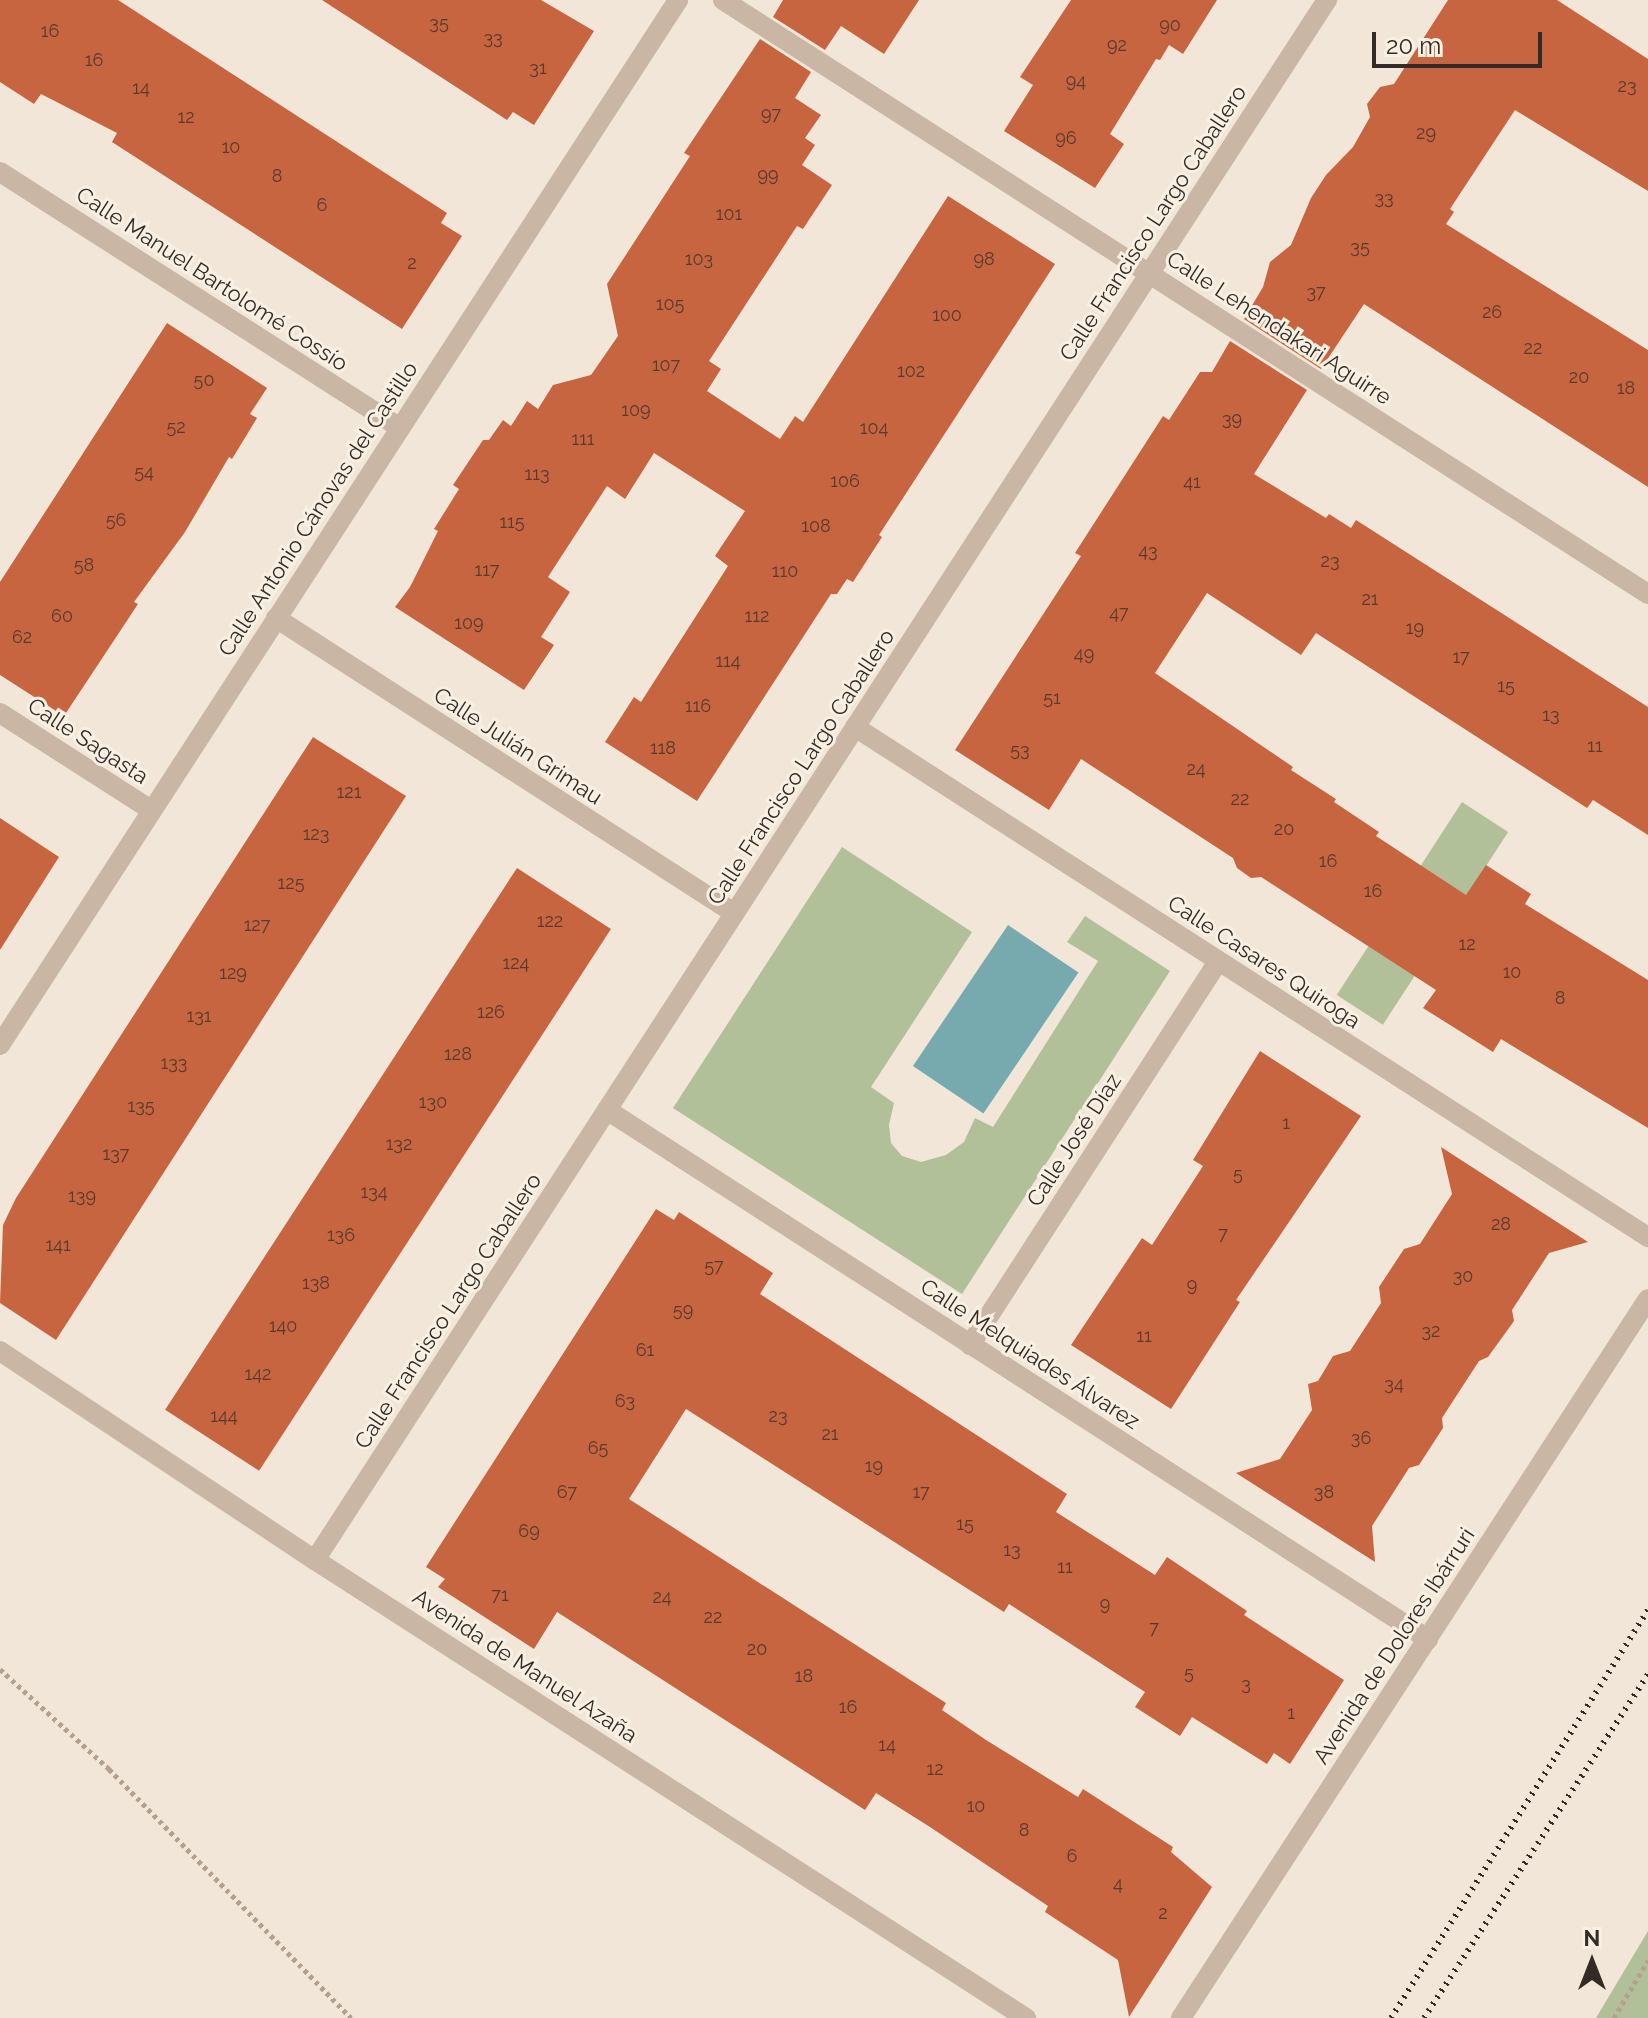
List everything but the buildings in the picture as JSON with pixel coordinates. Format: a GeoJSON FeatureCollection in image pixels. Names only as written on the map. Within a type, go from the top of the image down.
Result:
{"type":"FeatureCollection","features":[{"type":"Feature","properties":{"kind":"street","name":"Calle Antonio Cánovas del Castillo"},"geometry":{"type":"LineString","coordinates":[[0,1045],[678,0]]}},
{"type":"Feature","properties":{"kind":"street","name":"Calle Lehendakari Aguirre"},"geometry":{"type":"LineString","coordinates":[[723,0],[1648,594]]}},
{"type":"Feature","properties":{"kind":"street","name":"Calle Francisco Largo Caballero"},"geometry":{"type":"LineString","coordinates":[[315,1560],[1327,0]]}},
{"type":"Feature","properties":{"kind":"street","name":"Calle Manuel Bartolomé Cossío"},"geometry":{"type":"LineString","coordinates":[[0,172],[399,427]]}},
{"type":"Feature","properties":{"kind":"street","name":"Calle Julián Grimau"},"geometry":{"type":"LineString","coordinates":[[276,618],[734,913]]}},
{"type":"Feature","properties":{"kind":"street","name":"Calle Sagasta"},"geometry":{"type":"LineString","coordinates":[[0,713],[151,810]]}},
{"type":"Feature","properties":{"kind":"street","name":"Calle Casares Quiroga"},"geometry":{"type":"LineString","coordinates":[[855,727],[1648,1237]]}},
{"type":"Feature","properties":{"kind":"street","name":"Calle José Díaz"},"geometry":{"type":"LineString","coordinates":[[970,1345],[1218,961]]}},
{"type":"Feature","properties":{"kind":"street","name":"Calle Melquiades Álvarez"},"geometry":{"type":"LineString","coordinates":[[607,1110],[1428,1639]]}},
{"type":"Feature","properties":{"kind":"street","name":"Avenida de Dolores Ibárruri"},"geometry":{"type":"LineString","coordinates":[[1181,2018],[1648,1299]]}},
{"type":"Feature","properties":{"kind":"street","name":"Avenida de Manuel Azaña"},"geometry":{"type":"LineString","coordinates":[[0,1351],[315,1560],[1026,2018]]}},
{"type":"Feature","properties":{"kind":"path"},"geometry":{"type":"LineString","coordinates":[[0,1669],[109,1769],[351,2018]]}},
{"type":"Feature","properties":{"kind":"path"},"geometry":{"type":"LineString","coordinates":[[1614,2018],[1648,1960]]}},
{"type":"Feature","properties":{"kind":"green space"},"geometry":{"type":"Polygon","coordinates":[[[1462,802],[1508,832],[1383,1025],[1337,995],[1462,802]]]}},
{"type":"Feature","properties":{"kind":"green space"},"geometry":{"type":"Polygon","coordinates":[[[842,847],[972,932],[871,1087],[894,1103],[889,1125],[891,1143],[902,1156],[921,1162],[946,1155],[964,1142],[975,1118],[993,1127],[1098,961],[1067,942],[1085,916],[1170,971],[962,1294],[673,1108],[842,847]]]}},
{"type":"Feature","properties":{"kind":"green space"},"geometry":{"type":"Polygon","coordinates":[[[1648,1931],[1648,2018],[1596,2018],[1648,1931]]]}},
{"type":"Feature","properties":{"kind":"water"},"geometry":{"type":"Polygon","coordinates":[[[1008,925],[1078,973],[983,1113],[913,1066],[1008,925]]]}},
{"type":"Feature","properties":{"kind":"railway"},"geometry":{"type":"LineString","coordinates":[[1391,2018],[1648,1610]]}},
{"type":"Feature","properties":{"kind":"railway"},"geometry":{"type":"LineString","coordinates":[[1424,2018],[1648,1674]]}}]}
